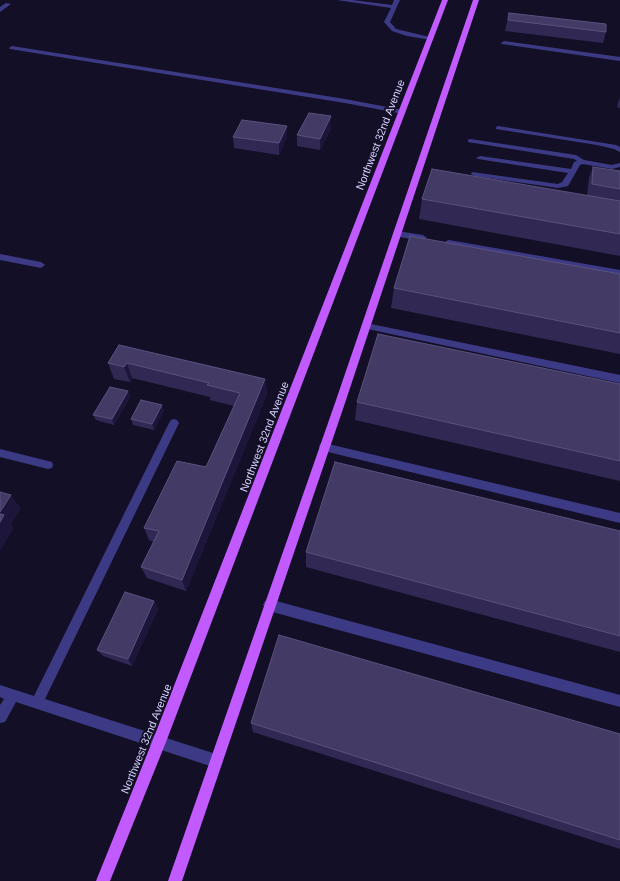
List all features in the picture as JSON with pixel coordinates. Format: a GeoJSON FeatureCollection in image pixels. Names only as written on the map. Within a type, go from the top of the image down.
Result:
{"type":"FeatureCollection","features":[{"type":"Feature","properties":{"kind":"main road","name":"Northwest 32nd Avenue"},"geometry":{"type":"LineString","coordinates":[[103,881],[159,742],[445,0]]}},
{"type":"Feature","properties":{"kind":"main road"},"geometry":{"type":"LineString","coordinates":[[175,881],[366,326],[476,0]]}},
{"type":"Feature","properties":{"kind":"street"},"geometry":{"type":"LineString","coordinates":[[340,0],[394,7]]}},
{"type":"Feature","properties":{"kind":"street"},"geometry":{"type":"LineString","coordinates":[[397,0],[387,22],[394,30],[430,38]]}},
{"type":"Feature","properties":{"kind":"street"},"geometry":{"type":"LineString","coordinates":[[0,10],[8,4]]}},
{"type":"Feature","properties":{"kind":"street"},"geometry":{"type":"LineString","coordinates":[[504,43],[620,59]]}},
{"type":"Feature","properties":{"kind":"street"},"geometry":{"type":"LineString","coordinates":[[12,48],[337,99],[403,112]]}},
{"type":"Feature","properties":{"kind":"street"},"geometry":{"type":"LineString","coordinates":[[498,128],[598,143],[616,147],[620,150]]}},
{"type":"Feature","properties":{"kind":"street"},"geometry":{"type":"LineString","coordinates":[[470,141],[576,157],[582,162],[612,167],[620,165]]}},
{"type":"Feature","properties":{"kind":"street"},"geometry":{"type":"LineString","coordinates":[[480,158],[572,171]]}},
{"type":"Feature","properties":{"kind":"street"},"geometry":{"type":"LineString","coordinates":[[475,174],[558,186],[565,184],[577,164],[582,162]]}},
{"type":"Feature","properties":{"kind":"street"},"geometry":{"type":"LineString","coordinates":[[397,234],[620,273]]}},
{"type":"Feature","properties":{"kind":"street"},"geometry":{"type":"LineString","coordinates":[[0,256],[41,265]]}},
{"type":"Feature","properties":{"kind":"street"},"geometry":{"type":"LineString","coordinates":[[366,326],[620,379]]}},
{"type":"Feature","properties":{"kind":"street"},"geometry":{"type":"LineString","coordinates":[[36,703],[174,423]]}},
{"type":"Feature","properties":{"kind":"street"},"geometry":{"type":"LineString","coordinates":[[324,447],[620,518]]}},
{"type":"Feature","properties":{"kind":"street"},"geometry":{"type":"LineString","coordinates":[[0,453],[48,465]]}},
{"type":"Feature","properties":{"kind":"street"},"geometry":{"type":"LineString","coordinates":[[269,605],[620,701]]}},
{"type":"Feature","properties":{"kind":"street"},"geometry":{"type":"LineString","coordinates":[[0,691],[216,761]]}},
{"type":"Feature","properties":{"kind":"street"},"geometry":{"type":"LineString","coordinates":[[0,717],[14,695]]}},
{"type":"Feature","properties":{"kind":"building"},"geometry":{"type":"Polygon","coordinates":[[[509,13],[606,24],[606,32],[508,20],[509,13]]]}},
{"type":"Feature","properties":{"kind":"building"},"geometry":{"type":"Polygon","coordinates":[[[309,113],[331,116],[320,139],[297,135],[309,113]]]}},
{"type":"Feature","properties":{"kind":"building"},"geometry":{"type":"Polygon","coordinates":[[[242,120],[287,126],[279,143],[233,137],[242,120]]]}},
{"type":"Feature","properties":{"kind":"building"},"geometry":{"type":"Polygon","coordinates":[[[593,167],[620,171],[620,189],[592,184],[593,167]]]}},
{"type":"Feature","properties":{"kind":"building"},"geometry":{"type":"Polygon","coordinates":[[[432,169],[620,201],[620,234],[422,199],[432,169]]]}},
{"type":"Feature","properties":{"kind":"building"},"geometry":{"type":"Polygon","coordinates":[[[410,236],[620,274],[620,333],[394,288],[410,236]]]}},
{"type":"Feature","properties":{"kind":"building"},"geometry":{"type":"Polygon","coordinates":[[[378,334],[620,384],[620,461],[357,402],[378,334]]]}},
{"type":"Feature","properties":{"kind":"building"},"geometry":{"type":"Polygon","coordinates":[[[119,345],[265,379],[182,580],[141,567],[159,531],[144,528],[177,461],[206,467],[240,393],[207,385],[209,383],[127,363],[124,367],[108,363],[119,345]]]}},
{"type":"Feature","properties":{"kind":"building"},"geometry":{"type":"Polygon","coordinates":[[[110,387],[128,391],[112,419],[93,415],[110,387]]]}},
{"type":"Feature","properties":{"kind":"building"},"geometry":{"type":"Polygon","coordinates":[[[141,400],[162,405],[152,424],[131,419],[141,400]]]}},
{"type":"Feature","properties":{"kind":"building"},"geometry":{"type":"Polygon","coordinates":[[[335,462],[620,531],[620,636],[306,552],[335,462]]]}},
{"type":"Feature","properties":{"kind":"building"},"geometry":{"type":"Polygon","coordinates":[[[0,492],[11,495],[0,512],[0,492]]]}},
{"type":"Feature","properties":{"kind":"building"},"geometry":{"type":"Polygon","coordinates":[[[0,514],[4,515],[0,522],[0,514]]]}},
{"type":"Feature","properties":{"kind":"building"},"geometry":{"type":"Polygon","coordinates":[[[125,592],[154,601],[128,659],[97,650],[125,592]]]}},
{"type":"Feature","properties":{"kind":"building"},"geometry":{"type":"Polygon","coordinates":[[[279,635],[620,734],[620,840],[251,723],[279,635]]]}}]}
